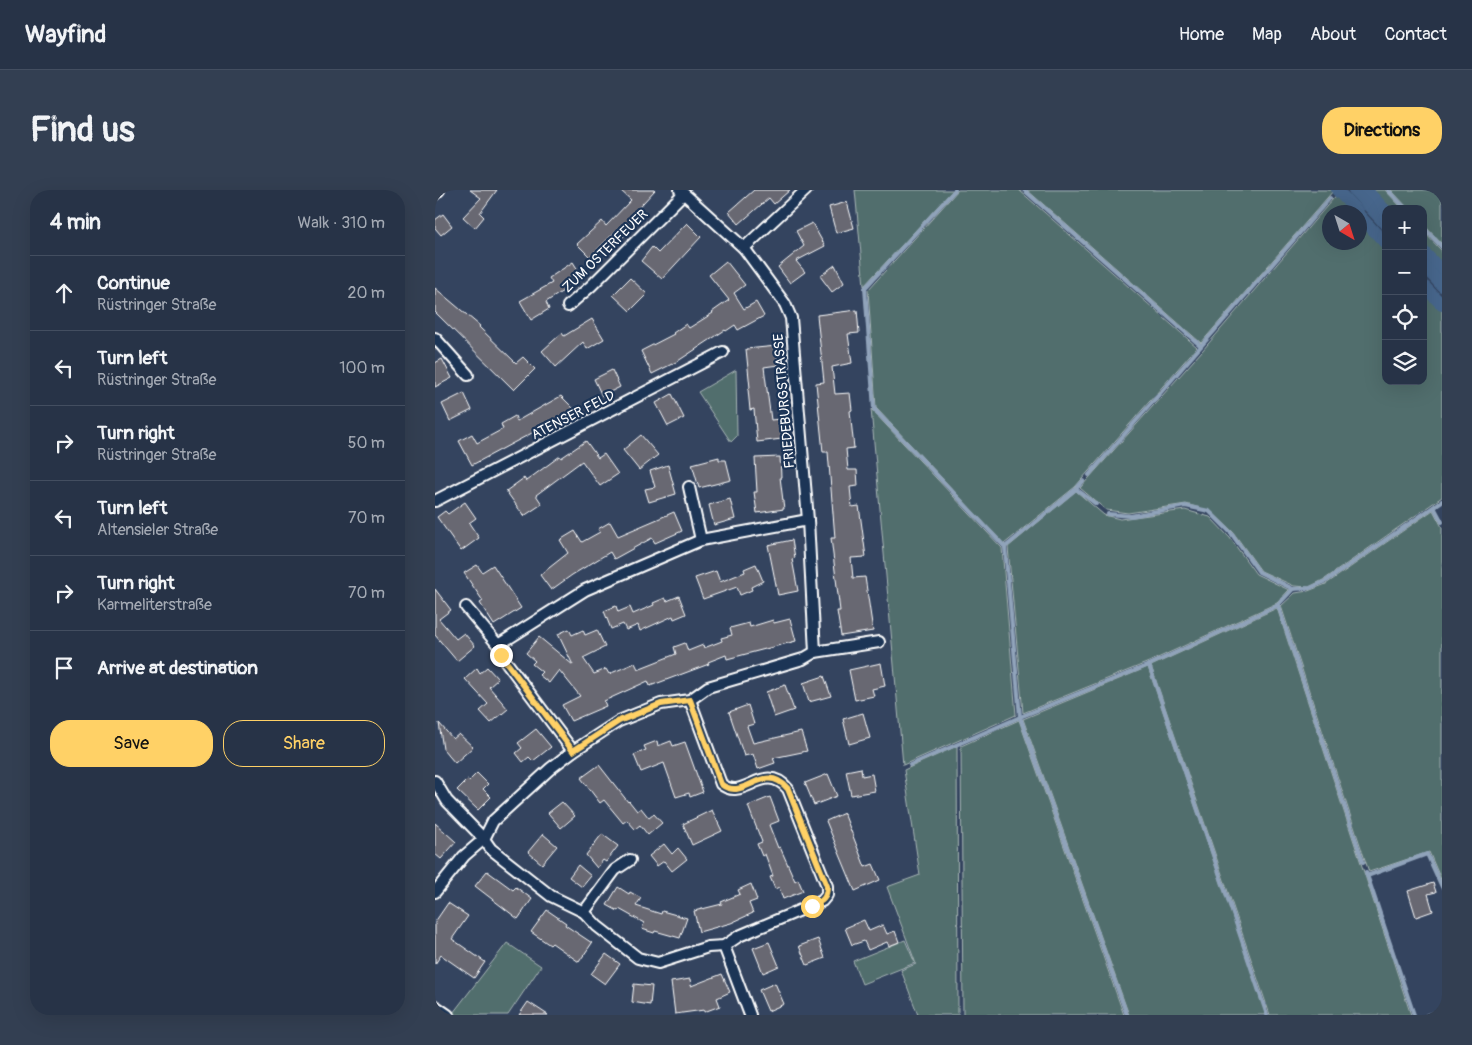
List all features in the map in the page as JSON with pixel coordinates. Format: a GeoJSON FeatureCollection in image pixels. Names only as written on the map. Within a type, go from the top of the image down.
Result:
{"type":"FeatureCollection","features":[{"type":"Feature","properties":{"kind":"street"},"geometry":{"type":"LineString","coordinates":[[435,194],[439,190]]}},
{"type":"Feature","properties":{"kind":"street"},"geometry":{"type":"LineString","coordinates":[[744,248],[806,190]]}},
{"type":"Feature","properties":{"kind":"street","name":"FRIEDEBURGSTRASSE"},"geometry":{"type":"LineString","coordinates":[[682,192],[744,248],[785,304],[791,318],[808,520],[815,652]]}},
{"type":"Feature","properties":{"kind":"street","name":"ZUM OSTERFEUER"},"geometry":{"type":"LineString","coordinates":[[568,306],[591,286],[682,192]]}},
{"type":"Feature","properties":{"kind":"street"},"geometry":{"type":"LineString","coordinates":[[435,338],[469,375]]}},
{"type":"Feature","properties":{"kind":"street","name":"ATENSER FELD"},"geometry":{"type":"LineString","coordinates":[[435,501],[723,352]]}},
{"type":"Feature","properties":{"kind":"street"},"geometry":{"type":"LineString","coordinates":[[689,487],[701,540]]}},
{"type":"Feature","properties":{"kind":"street"},"geometry":{"type":"LineString","coordinates":[[498,645],[585,590],[701,540],[808,520]]}},
{"type":"Feature","properties":{"kind":"street"},"geometry":{"type":"LineString","coordinates":[[466,607],[498,645],[501,655],[573,751]]}},
{"type":"Feature","properties":{"kind":"street"},"geometry":{"type":"LineString","coordinates":[[435,892],[464,856],[484,839],[493,821],[551,768],[619,721],[661,704],[690,700],[708,687],[803,659],[815,652],[879,642]]}},
{"type":"Feature","properties":{"kind":"street"},"geometry":{"type":"LineString","coordinates":[[435,781],[447,801],[484,839],[491,849],[551,896],[584,912],[597,926],[639,958],[658,962],[708,947],[724,946],[739,936],[822,901],[827,895],[827,886],[788,789],[781,781],[767,778],[733,790],[726,789],[721,784],[690,700]]}},
{"type":"Feature","properties":{"kind":"street"},"geometry":{"type":"LineString","coordinates":[[584,912],[615,870],[630,860]]}},
{"type":"Feature","properties":{"kind":"street"},"geometry":{"type":"LineString","coordinates":[[724,946],[750,1015]]}},
{"type":"Feature","properties":{"kind":"street"},"geometry":{"type":"LineString","coordinates":[[435,1006],[448,1015]]}},
{"type":"Feature","properties":{"kind":"green space"},"geometry":{"type":"Polygon","coordinates":[[[855,190],[953,190],[864,286],[855,190]]]}},
{"type":"Feature","properties":{"kind":"green space"},"geometry":{"type":"Polygon","coordinates":[[[958,190],[1019,190],[1197,347],[1075,487],[1004,544],[876,408],[868,290],[958,190]]]}},
{"type":"Feature","properties":{"kind":"green space"},"geometry":{"type":"Polygon","coordinates":[[[1027,190],[1334,190],[1201,343],[1027,190]]]}},
{"type":"Feature","properties":{"kind":"green space"},"geometry":{"type":"Polygon","coordinates":[[[1366,190],[1385,190],[1399,205],[1382,205],[1382,207],[1366,190]]]}},
{"type":"Feature","properties":{"kind":"green space"},"geometry":{"type":"Polygon","coordinates":[[[1391,190],[1442,190],[1442,244],[1427,228],[1427,205],[1405,205],[1391,190]]]}},
{"type":"Feature","properties":{"kind":"green space"},"geometry":{"type":"Polygon","coordinates":[[[1339,192],[1351,205],[1328,205],[1339,192]]]}},
{"type":"Feature","properties":{"kind":"green space"},"geometry":{"type":"Polygon","coordinates":[[[1322,212],[1322,250],[1367,250],[1367,223],[1382,239],[1382,385],[1427,385],[1427,289],[1442,305],[1442,497],[1325,579],[1309,587],[1294,586],[1261,571],[1233,532],[1211,511],[1186,504],[1128,513],[1106,510],[1080,488],[1202,351],[1322,212]]]}},
{"type":"Feature","properties":{"kind":"green space"},"geometry":{"type":"Polygon","coordinates":[[[1427,235],[1442,251],[1442,271],[1427,255],[1427,235]]]}},
{"type":"Feature","properties":{"kind":"green space"},"geometry":{"type":"Polygon","coordinates":[[[736,370],[737,436],[731,442],[698,392],[736,370]]]}},
{"type":"Feature","properties":{"kind":"green space"},"geometry":{"type":"Polygon","coordinates":[[[871,409],[1002,548],[1016,715],[903,765],[871,409]]]}},
{"type":"Feature","properties":{"kind":"green space"},"geometry":{"type":"Polygon","coordinates":[[[1076,491],[1104,515],[1120,519],[1185,510],[1210,517],[1230,538],[1256,574],[1289,590],[1277,603],[1149,662],[1023,713],[1008,547],[1076,491]]]}},
{"type":"Feature","properties":{"kind":"green space"},"geometry":{"type":"Polygon","coordinates":[[[1433,510],[1442,527],[1442,882],[1429,852],[1369,872],[1281,606],[1295,593],[1308,591],[1326,584],[1433,510]]]}},
{"type":"Feature","properties":{"kind":"green space"},"geometry":{"type":"Polygon","coordinates":[[[1277,608],[1411,1015],[1270,1015],[1151,666],[1277,608]]]}},
{"type":"Feature","properties":{"kind":"green space"},"geometry":{"type":"Polygon","coordinates":[[[1148,667],[1266,1015],[1129,1015],[1023,719],[1148,667]]]}},
{"type":"Feature","properties":{"kind":"green space"},"geometry":{"type":"Polygon","coordinates":[[[1019,720],[1124,1015],[963,1015],[961,746],[1019,720]]]}},
{"type":"Feature","properties":{"kind":"green space"},"geometry":{"type":"Polygon","coordinates":[[[957,746],[958,1015],[918,1015],[901,970],[916,964],[887,887],[920,875],[904,770],[957,746]]]}},
{"type":"Feature","properties":{"kind":"green space"},"geometry":{"type":"Polygon","coordinates":[[[905,940],[915,963],[862,984],[853,961],[905,940]]]}},
{"type":"Feature","properties":{"kind":"green space"},"geometry":{"type":"Polygon","coordinates":[[[507,943],[541,966],[508,1015],[457,1015],[453,1013],[507,943]]]}},
{"type":"Feature","properties":{"kind":"building"},"geometry":{"type":"Polygon","coordinates":[[[470,190],[497,190],[480,213],[484,217],[475,228],[463,217],[481,198],[470,190]]]}},
{"type":"Feature","properties":{"kind":"building"},"geometry":{"type":"Polygon","coordinates":[[[620,190],[655,190],[631,216],[638,221],[623,237],[616,231],[590,257],[577,244],[602,221],[606,226],[631,200],[620,190]]]}},
{"type":"Feature","properties":{"kind":"building"},"geometry":{"type":"Polygon","coordinates":[[[754,190],[790,190],[774,204],[769,198],[739,224],[729,212],[754,190]]]}},
{"type":"Feature","properties":{"kind":"building"},"geometry":{"type":"Polygon","coordinates":[[[847,202],[854,228],[836,233],[829,207],[847,202]]]}},
{"type":"Feature","properties":{"kind":"building"},"geometry":{"type":"Polygon","coordinates":[[[443,214],[452,226],[441,235],[435,228],[435,220],[443,214]]]}},
{"type":"Feature","properties":{"kind":"building"},"geometry":{"type":"Polygon","coordinates":[[[687,223],[701,237],[662,279],[641,261],[652,247],[658,253],[687,223]]]}},
{"type":"Feature","properties":{"kind":"building"},"geometry":{"type":"Polygon","coordinates":[[[812,223],[825,246],[796,261],[805,272],[790,283],[778,267],[804,246],[796,231],[812,223]]]}},
{"type":"Feature","properties":{"kind":"building"},"geometry":{"type":"Polygon","coordinates":[[[726,261],[745,285],[734,293],[744,309],[756,302],[764,316],[738,330],[735,325],[725,330],[678,361],[652,374],[641,351],[674,334],[686,324],[689,328],[729,300],[709,275],[726,261]]]}},
{"type":"Feature","properties":{"kind":"building"},"geometry":{"type":"Polygon","coordinates":[[[573,262],[583,278],[546,302],[549,309],[531,320],[520,301],[552,283],[549,278],[573,262]]]}},
{"type":"Feature","properties":{"kind":"building"},"geometry":{"type":"Polygon","coordinates":[[[835,265],[844,283],[832,292],[820,276],[835,265]]]}},
{"type":"Feature","properties":{"kind":"building"},"geometry":{"type":"Polygon","coordinates":[[[630,278],[647,294],[630,311],[613,295],[630,278]]]}},
{"type":"Feature","properties":{"kind":"building"},"geometry":{"type":"Polygon","coordinates":[[[435,288],[480,326],[516,363],[523,357],[535,369],[514,390],[435,312],[435,288]]]}},
{"type":"Feature","properties":{"kind":"building"},"geometry":{"type":"Polygon","coordinates":[[[857,310],[859,333],[848,334],[852,363],[832,367],[835,394],[850,393],[854,448],[846,449],[848,470],[857,470],[858,486],[850,487],[852,507],[859,506],[866,557],[851,558],[853,578],[865,577],[873,631],[841,636],[837,611],[840,611],[831,538],[835,538],[828,452],[823,452],[816,383],[824,382],[817,315],[857,310]]]}},
{"type":"Feature","properties":{"kind":"building"},"geometry":{"type":"Polygon","coordinates":[[[592,319],[604,339],[587,349],[583,342],[556,367],[542,351],[562,333],[564,336],[592,319]]]}},
{"type":"Feature","properties":{"kind":"building"},"geometry":{"type":"Polygon","coordinates":[[[777,346],[778,365],[764,367],[771,420],[780,419],[782,439],[757,442],[754,409],[750,410],[746,349],[777,346]]]}},
{"type":"Feature","properties":{"kind":"building"},"geometry":{"type":"Polygon","coordinates":[[[442,359],[452,378],[435,387],[435,363],[442,359]]]}},
{"type":"Feature","properties":{"kind":"building"},"geometry":{"type":"Polygon","coordinates":[[[612,370],[620,387],[602,396],[594,379],[612,370]]]}},
{"type":"Feature","properties":{"kind":"building"},"geometry":{"type":"Polygon","coordinates":[[[464,393],[472,410],[450,421],[442,404],[464,393]]]}},
{"type":"Feature","properties":{"kind":"building"},"geometry":{"type":"Polygon","coordinates":[[[672,394],[684,418],[668,426],[656,403],[672,394]]]}},
{"type":"Feature","properties":{"kind":"building"},"geometry":{"type":"Polygon","coordinates":[[[561,396],[575,410],[472,465],[459,441],[472,434],[477,443],[503,429],[501,424],[515,416],[517,421],[561,396]]]}},
{"type":"Feature","properties":{"kind":"building"},"geometry":{"type":"Polygon","coordinates":[[[641,435],[658,455],[639,470],[623,450],[641,435]]]}},
{"type":"Feature","properties":{"kind":"building"},"geometry":{"type":"Polygon","coordinates":[[[586,441],[598,458],[604,454],[618,474],[600,486],[582,461],[536,495],[542,504],[524,516],[506,491],[524,478],[526,481],[560,456],[561,458],[586,441]]]}},
{"type":"Feature","properties":{"kind":"building"},"geometry":{"type":"Polygon","coordinates":[[[719,457],[719,460],[726,460],[731,480],[699,488],[692,464],[719,457]]]}},
{"type":"Feature","properties":{"kind":"building"},"geometry":{"type":"Polygon","coordinates":[[[780,457],[780,477],[784,509],[757,513],[754,492],[757,492],[755,458],[780,457]]]}},
{"type":"Feature","properties":{"kind":"building"},"geometry":{"type":"Polygon","coordinates":[[[668,465],[676,494],[649,502],[645,489],[655,487],[650,471],[668,465]]]}},
{"type":"Feature","properties":{"kind":"building"},"geometry":{"type":"Polygon","coordinates":[[[730,499],[735,519],[714,525],[709,505],[730,499]]]}},
{"type":"Feature","properties":{"kind":"building"},"geometry":{"type":"Polygon","coordinates":[[[465,502],[476,518],[469,523],[479,538],[461,551],[437,517],[445,511],[448,514],[465,502]]]}},
{"type":"Feature","properties":{"kind":"building"},"geometry":{"type":"Polygon","coordinates":[[[674,512],[682,531],[655,543],[652,538],[614,559],[610,552],[551,590],[540,575],[568,553],[560,540],[575,531],[582,542],[600,532],[598,529],[610,522],[618,536],[674,512]]]}},
{"type":"Feature","properties":{"kind":"building"},"geometry":{"type":"Polygon","coordinates":[[[792,540],[795,558],[792,559],[798,591],[778,595],[768,545],[792,540]]]}},
{"type":"Feature","properties":{"kind":"building"},"geometry":{"type":"Polygon","coordinates":[[[756,564],[763,581],[751,587],[752,590],[740,595],[737,587],[703,599],[695,578],[716,571],[720,582],[745,572],[744,569],[756,564]]]}},
{"type":"Feature","properties":{"kind":"building"},"geometry":{"type":"Polygon","coordinates":[[[477,565],[482,572],[493,565],[521,608],[494,625],[480,603],[483,601],[464,573],[477,565]]]}},
{"type":"Feature","properties":{"kind":"building"},"geometry":{"type":"Polygon","coordinates":[[[435,589],[451,610],[439,619],[456,639],[464,633],[475,646],[457,661],[435,635],[435,589]]]}},
{"type":"Feature","properties":{"kind":"building"},"geometry":{"type":"Polygon","coordinates":[[[679,596],[686,614],[674,619],[673,616],[640,631],[638,625],[626,630],[623,624],[611,629],[604,611],[616,606],[618,612],[630,607],[633,614],[665,598],[667,601],[679,596]]]}},
{"type":"Feature","properties":{"kind":"building"},"geometry":{"type":"Polygon","coordinates":[[[790,619],[796,641],[727,659],[726,655],[708,662],[709,664],[650,686],[648,681],[604,701],[606,706],[571,721],[562,705],[580,696],[559,670],[549,683],[539,675],[542,672],[532,664],[535,661],[526,653],[539,637],[573,665],[558,634],[569,629],[572,635],[583,630],[585,635],[597,630],[605,647],[583,658],[594,674],[606,669],[609,674],[635,663],[638,669],[676,654],[674,647],[685,643],[688,651],[703,645],[704,648],[722,641],[721,638],[732,635],[730,628],[749,623],[750,627],[773,620],[774,623],[790,619]]]}},
{"type":"Feature","properties":{"kind":"building"},"geometry":{"type":"Polygon","coordinates":[[[881,663],[885,686],[872,689],[874,696],[855,700],[849,670],[881,663]]]}},
{"type":"Feature","properties":{"kind":"building"},"geometry":{"type":"Polygon","coordinates":[[[487,667],[498,679],[489,687],[508,709],[491,723],[480,711],[488,704],[465,679],[477,668],[480,673],[487,667]]]}},
{"type":"Feature","properties":{"kind":"building"},"geometry":{"type":"Polygon","coordinates":[[[824,676],[831,696],[809,702],[803,683],[824,676]]]}},
{"type":"Feature","properties":{"kind":"building"},"geometry":{"type":"Polygon","coordinates":[[[785,685],[794,710],[774,717],[766,692],[785,685]]]}},
{"type":"Feature","properties":{"kind":"building"},"geometry":{"type":"Polygon","coordinates":[[[748,705],[754,724],[747,726],[753,743],[801,732],[807,751],[773,758],[775,763],[758,769],[753,754],[744,756],[729,712],[748,705]]]}},
{"type":"Feature","properties":{"kind":"building"},"geometry":{"type":"Polygon","coordinates":[[[863,713],[870,738],[849,744],[843,719],[863,713]]]}},
{"type":"Feature","properties":{"kind":"building"},"geometry":{"type":"Polygon","coordinates":[[[439,723],[453,739],[459,734],[473,747],[455,763],[443,749],[439,723]]]}},
{"type":"Feature","properties":{"kind":"building"},"geometry":{"type":"Polygon","coordinates":[[[536,729],[551,747],[533,761],[529,757],[523,762],[516,753],[522,748],[518,743],[536,729]]]}},
{"type":"Feature","properties":{"kind":"building"},"geometry":{"type":"Polygon","coordinates":[[[657,741],[658,746],[671,741],[673,746],[685,742],[703,792],[690,797],[689,793],[676,797],[664,763],[641,772],[634,755],[646,750],[644,746],[657,741]]]}},
{"type":"Feature","properties":{"kind":"building"},"geometry":{"type":"Polygon","coordinates":[[[599,765],[637,811],[641,808],[649,818],[654,814],[662,823],[648,835],[640,825],[635,829],[627,820],[623,823],[604,800],[600,803],[581,778],[599,765]]]}},
{"type":"Feature","properties":{"kind":"building"},"geometry":{"type":"Polygon","coordinates":[[[861,768],[862,776],[872,774],[875,791],[851,795],[846,771],[861,768]]]}},
{"type":"Feature","properties":{"kind":"building"},"geometry":{"type":"Polygon","coordinates":[[[477,773],[488,784],[483,789],[491,797],[478,810],[457,790],[477,773]]]}},
{"type":"Feature","properties":{"kind":"building"},"geometry":{"type":"Polygon","coordinates":[[[828,774],[837,796],[814,805],[805,783],[828,774]]]}},
{"type":"Feature","properties":{"kind":"building"},"geometry":{"type":"Polygon","coordinates":[[[770,797],[779,821],[769,825],[778,848],[780,847],[795,881],[798,879],[803,891],[783,899],[779,887],[775,889],[770,877],[773,876],[765,854],[762,856],[757,844],[762,842],[748,806],[770,797]]]}},
{"type":"Feature","properties":{"kind":"building"},"geometry":{"type":"Polygon","coordinates":[[[562,802],[575,816],[561,828],[548,813],[562,802]]]}},
{"type":"Feature","properties":{"kind":"building"},"geometry":{"type":"Polygon","coordinates":[[[712,810],[722,831],[692,845],[683,824],[712,810]]]}},
{"type":"Feature","properties":{"kind":"building"},"geometry":{"type":"Polygon","coordinates":[[[844,813],[865,867],[873,864],[880,880],[855,891],[826,821],[844,813]]]}},
{"type":"Feature","properties":{"kind":"building"},"geometry":{"type":"Polygon","coordinates":[[[435,823],[456,842],[441,859],[435,854],[435,823]]]}},
{"type":"Feature","properties":{"kind":"building"},"geometry":{"type":"Polygon","coordinates":[[[543,834],[557,846],[542,864],[528,852],[543,834]]]}},
{"type":"Feature","properties":{"kind":"building"},"geometry":{"type":"Polygon","coordinates":[[[602,834],[618,846],[606,862],[603,860],[597,868],[586,855],[602,834]]]}},
{"type":"Feature","properties":{"kind":"building"},"geometry":{"type":"Polygon","coordinates":[[[664,844],[672,854],[678,848],[687,859],[672,871],[664,861],[657,866],[649,856],[664,844]]]}},
{"type":"Feature","properties":{"kind":"building"},"geometry":{"type":"Polygon","coordinates":[[[578,865],[591,876],[582,887],[569,877],[578,865]]]}},
{"type":"Feature","properties":{"kind":"building"},"geometry":{"type":"Polygon","coordinates":[[[487,871],[513,890],[516,887],[532,899],[518,919],[475,886],[487,871]]]}},
{"type":"Feature","properties":{"kind":"building"},"geometry":{"type":"Polygon","coordinates":[[[1433,883],[1436,892],[1428,894],[1433,911],[1416,917],[1408,891],[1433,883]]]}},
{"type":"Feature","properties":{"kind":"building"},"geometry":{"type":"Polygon","coordinates":[[[751,884],[757,900],[749,903],[753,913],[731,923],[699,932],[694,911],[722,904],[721,902],[740,894],[738,890],[751,884]]]}},
{"type":"Feature","properties":{"kind":"building"},"geometry":{"type":"Polygon","coordinates":[[[618,887],[629,894],[630,892],[641,898],[636,906],[661,914],[662,911],[687,918],[680,938],[642,929],[644,923],[619,909],[618,911],[607,905],[618,887]]]}},
{"type":"Feature","properties":{"kind":"building"},"geometry":{"type":"Polygon","coordinates":[[[448,903],[468,916],[452,939],[485,962],[474,978],[441,955],[435,964],[435,922],[448,903]]]}},
{"type":"Feature","properties":{"kind":"building"},"geometry":{"type":"Polygon","coordinates":[[[547,910],[592,943],[579,962],[552,943],[550,945],[531,932],[547,910]]]}},
{"type":"Feature","properties":{"kind":"building"},"geometry":{"type":"Polygon","coordinates":[[[864,920],[869,931],[883,925],[887,934],[895,931],[899,942],[889,946],[887,942],[868,950],[864,941],[852,945],[845,928],[864,920]]]}},
{"type":"Feature","properties":{"kind":"building"},"geometry":{"type":"Polygon","coordinates":[[[818,939],[825,958],[807,965],[799,946],[818,939]]]}},
{"type":"Feature","properties":{"kind":"building"},"geometry":{"type":"Polygon","coordinates":[[[769,942],[779,966],[763,973],[753,948],[769,942]]]}},
{"type":"Feature","properties":{"kind":"building"},"geometry":{"type":"Polygon","coordinates":[[[606,954],[620,964],[605,984],[591,974],[606,954]]]}},
{"type":"Feature","properties":{"kind":"building"},"geometry":{"type":"Polygon","coordinates":[[[722,974],[730,992],[717,998],[720,1006],[704,1012],[704,1010],[675,1014],[671,982],[690,979],[691,986],[722,974]]]}},
{"type":"Feature","properties":{"kind":"building"},"geometry":{"type":"Polygon","coordinates":[[[775,983],[784,1004],[768,1011],[759,990],[775,983]]]}},
{"type":"Feature","properties":{"kind":"building"},"geometry":{"type":"Polygon","coordinates":[[[634,984],[652,986],[650,1005],[632,1002],[634,984]]]}},
{"type":"Feature","properties":{"kind":"building"},"geometry":{"type":"Polygon","coordinates":[[[528,1002],[548,1015],[519,1015],[528,1002]]]}},
{"type":"Feature","properties":{"kind":"waterway"},"geometry":{"type":"LineString","coordinates":[[955,190],[865,288],[874,409],[1005,547]]}},
{"type":"Feature","properties":{"kind":"waterway"},"geometry":{"type":"LineString","coordinates":[[1024,190],[1201,346]]}},
{"type":"Feature","properties":{"kind":"waterway"},"geometry":{"type":"LineString","coordinates":[[1337,190],[1351,205]]}},
{"type":"Feature","properties":{"kind":"waterway"},"geometry":{"type":"LineString","coordinates":[[1354,190],[1382,221]]}},
{"type":"Feature","properties":{"kind":"waterway"},"geometry":{"type":"LineString","coordinates":[[1366,190],[1382,207]]}},
{"type":"Feature","properties":{"kind":"waterway"},"geometry":{"type":"LineString","coordinates":[[1388,190],[1402,205]]}},
{"type":"Feature","properties":{"kind":"waterway"},"geometry":{"type":"LineString","coordinates":[[1089,475],[1330,198]]}},
{"type":"Feature","properties":{"kind":"waterway"},"geometry":{"type":"LineString","coordinates":[[1367,224],[1382,240]]}},
{"type":"Feature","properties":{"kind":"waterway"},"geometry":{"type":"LineString","coordinates":[[1427,231],[1442,247]]}},
{"type":"Feature","properties":{"kind":"waterway"},"geometry":{"type":"LineString","coordinates":[[1427,255],[1442,271]]}},
{"type":"Feature","properties":{"kind":"waterway"},"geometry":{"type":"LineString","coordinates":[[1427,269],[1442,286]]}},
{"type":"Feature","properties":{"kind":"waterway"},"geometry":{"type":"LineString","coordinates":[[1427,289],[1442,305]]}},
{"type":"Feature","properties":{"kind":"waterway"},"geometry":{"type":"LineString","coordinates":[[1083,481],[1076,489],[1005,547],[1020,717],[1127,1015]]}},
{"type":"Feature","properties":{"kind":"waterway"},"geometry":{"type":"LineString","coordinates":[[1076,489],[1096,504]]}},
{"type":"Feature","properties":{"kind":"waterway"},"geometry":{"type":"LineString","coordinates":[[1108,514],[1131,516],[1185,506],[1209,511],[1231,533],[1259,572],[1293,589],[1310,588],[1326,581],[1442,501]]}},
{"type":"Feature","properties":{"kind":"waterway"},"geometry":{"type":"LineString","coordinates":[[1434,507],[1442,522]]}},
{"type":"Feature","properties":{"kind":"waterway"},"geometry":{"type":"LineString","coordinates":[[910,765],[1020,717],[1149,665],[1278,605],[1293,589]]}},
{"type":"Feature","properties":{"kind":"waterway"},"geometry":{"type":"LineString","coordinates":[[1278,605],[1363,862]]}},
{"type":"Feature","properties":{"kind":"waterway"},"geometry":{"type":"LineString","coordinates":[[1149,665],[1267,1015]]}},
{"type":"Feature","properties":{"kind":"waterway"},"geometry":{"type":"LineString","coordinates":[[1367,876],[1427,854],[1442,887]]}},
{"type":"Feature","properties":{"kind":"waterway"},"geometry":{"type":"LineString","coordinates":[[1366,872],[1414,1015]]}},
{"type":"Feature","properties":{"kind":"waterway"},"geometry":{"type":"LineString","coordinates":[[1427,1015],[1442,1011]]}},
{"type":"Feature","properties":{"kind":"route"},"geometry":{"type":"LineString","coordinates":[[501,655],[573,751],[619,721],[661,704],[690,700],[721,784],[726,789],[733,790],[767,778],[781,781],[788,789],[827,886],[827,895],[822,901],[812,906]]}}]}
